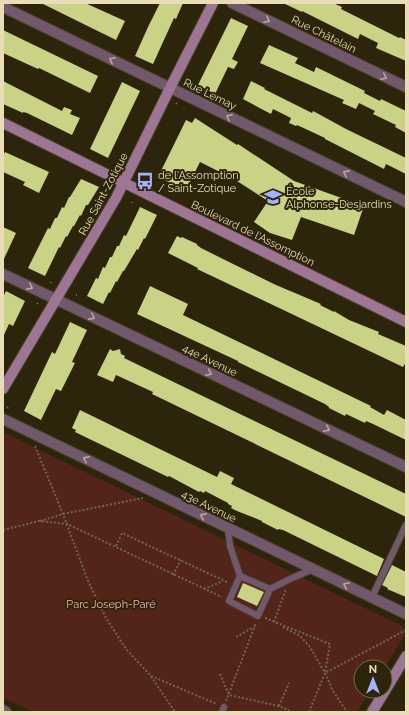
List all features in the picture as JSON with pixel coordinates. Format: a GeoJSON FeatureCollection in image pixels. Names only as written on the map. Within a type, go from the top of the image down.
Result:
{"type":"FeatureCollection","features":[{"type":"Feature","properties":{"kind":"street","name":"Rue Saint-Zotique"},"geometry":{"type":"LineString","coordinates":[[3,389],[116,198],[213,3]]}},
{"type":"Feature","properties":{"kind":"street","name":"Rue Châtelain"},"geometry":{"type":"LineString","coordinates":[[232,3],[406,87]]}},
{"type":"Feature","properties":{"kind":"street","name":"Rue Lemay"},"geometry":{"type":"LineString","coordinates":[[3,7],[406,202]]}},
{"type":"Feature","properties":{"kind":"street","name":"Boulevard de l'Assomption"},"geometry":{"type":"LineString","coordinates":[[3,124],[406,322]]}},
{"type":"Feature","properties":{"kind":"street","name":"44e Avenue"},"geometry":{"type":"LineString","coordinates":[[3,274],[406,467]]}},
{"type":"Feature","properties":{"kind":"street","name":"43e Avenue"},"geometry":{"type":"LineString","coordinates":[[3,419],[406,614]]}},
{"type":"Feature","properties":{"kind":"street"},"geometry":{"type":"LineString","coordinates":[[393,678],[406,656]]}},
{"type":"Feature","properties":{"kind":"street"},"geometry":{"type":"LineString","coordinates":[[372,712],[380,699]]}},
{"type":"Feature","properties":{"kind":"lane"},"geometry":{"type":"LineString","coordinates":[[372,597],[406,525]]}},
{"type":"Feature","properties":{"kind":"lane"},"geometry":{"type":"LineString","coordinates":[[228,529],[230,546],[240,576],[229,601],[258,616],[270,589],[313,569]]}},
{"type":"Feature","properties":{"kind":"lane"},"geometry":{"type":"LineString","coordinates":[[240,576],[270,589]]}},
{"type":"Feature","properties":{"kind":"path"},"geometry":{"type":"LineString","coordinates":[[35,446],[67,524],[88,581],[106,618],[126,649],[150,675],[175,712]]}},
{"type":"Feature","properties":{"kind":"path"},"geometry":{"type":"LineString","coordinates":[[3,530],[63,514],[143,498]]}},
{"type":"Feature","properties":{"kind":"path"},"geometry":{"type":"LineString","coordinates":[[39,521],[67,524],[229,601]]}},
{"type":"Feature","properties":{"kind":"path"},"geometry":{"type":"LineString","coordinates":[[116,546],[122,533],[236,586]]}},
{"type":"Feature","properties":{"kind":"path"},"geometry":{"type":"LineString","coordinates":[[173,575],[180,560]]}},
{"type":"Feature","properties":{"kind":"path"},"geometry":{"type":"LineString","coordinates":[[273,622],[290,579]]}},
{"type":"Feature","properties":{"kind":"path"},"geometry":{"type":"LineString","coordinates":[[204,589],[224,580]]}},
{"type":"Feature","properties":{"kind":"path"},"geometry":{"type":"LineString","coordinates":[[150,675],[223,710],[258,616],[330,644]]}},
{"type":"Feature","properties":{"kind":"path"},"geometry":{"type":"LineString","coordinates":[[273,622],[300,636],[310,647],[347,712]]}},
{"type":"Feature","properties":{"kind":"path"},"geometry":{"type":"LineString","coordinates":[[236,637],[254,627]]}},
{"type":"Feature","properties":{"kind":"path"},"geometry":{"type":"LineString","coordinates":[[325,673],[406,630]]}},
{"type":"Feature","properties":{"kind":"path"},"geometry":{"type":"LineString","coordinates":[[309,712],[325,673],[332,640]]}},
{"type":"Feature","properties":{"kind":"path"},"geometry":{"type":"LineString","coordinates":[[220,674],[229,695]]}},
{"type":"Feature","properties":{"kind":"path"},"geometry":{"type":"LineString","coordinates":[[279,706],[289,683]]}},
{"type":"Feature","properties":{"kind":"path"},"geometry":{"type":"LineString","coordinates":[[229,695],[279,706],[292,712]]}},
{"type":"Feature","properties":{"kind":"green space","name":"Parc Joseph-Paré"},"geometry":{"type":"Polygon","coordinates":[[[3,432],[402,626],[406,633],[390,659],[353,659],[353,699],[365,699],[357,712],[34,712],[3,698],[3,432]]]}},
{"type":"Feature","properties":{"kind":"building"},"geometry":{"type":"Polygon","coordinates":[[[41,3],[85,3],[125,21],[116,40],[41,3]]]}},
{"type":"Feature","properties":{"kind":"building"},"geometry":{"type":"Polygon","coordinates":[[[160,3],[183,3],[176,19],[174,18],[153,64],[135,56],[160,3]]]}},
{"type":"Feature","properties":{"kind":"building"},"geometry":{"type":"Polygon","coordinates":[[[283,3],[333,3],[342,7],[341,9],[399,38],[400,37],[406,40],[406,61],[376,48],[378,43],[360,34],[358,39],[283,3]]]}},
{"type":"Feature","properties":{"kind":"building"},"geometry":{"type":"Polygon","coordinates":[[[231,18],[248,26],[232,59],[238,62],[234,69],[228,67],[215,94],[198,85],[231,18]]]}},
{"type":"Feature","properties":{"kind":"building"},"geometry":{"type":"Polygon","coordinates":[[[3,30],[98,76],[90,93],[39,68],[38,69],[3,53],[3,30]]]}},
{"type":"Feature","properties":{"kind":"building"},"geometry":{"type":"Polygon","coordinates":[[[269,45],[298,58],[295,63],[314,72],[316,67],[365,91],[364,93],[380,101],[381,99],[406,111],[406,133],[395,127],[396,125],[373,114],[375,111],[359,103],[356,109],[342,103],[344,100],[260,63],[269,45]]]}},
{"type":"Feature","properties":{"kind":"building"},"geometry":{"type":"Polygon","coordinates":[[[3,81],[62,111],[64,107],[72,110],[70,114],[80,118],[72,135],[27,113],[23,113],[3,104],[3,81]]]}},
{"type":"Feature","properties":{"kind":"building"},"geometry":{"type":"Polygon","coordinates":[[[251,81],[312,113],[313,111],[406,158],[406,174],[386,164],[384,169],[325,138],[297,125],[296,126],[289,123],[291,118],[273,109],[271,114],[243,99],[251,81]]]}},
{"type":"Feature","properties":{"kind":"building"},"geometry":{"type":"Polygon","coordinates":[[[122,82],[140,91],[108,158],[90,149],[122,82]]]}},
{"type":"Feature","properties":{"kind":"building"},"geometry":{"type":"Polygon","coordinates":[[[195,118],[294,181],[364,206],[354,235],[301,217],[292,240],[270,233],[254,222],[268,201],[220,170],[220,172],[200,162],[186,190],[158,177],[186,120],[192,123],[195,118]]]}},
{"type":"Feature","properties":{"kind":"building"},"geometry":{"type":"Polygon","coordinates":[[[5,152],[49,172],[39,193],[23,185],[25,182],[3,172],[3,156],[5,152]]]}},
{"type":"Feature","properties":{"kind":"building"},"geometry":{"type":"Polygon","coordinates":[[[81,179],[99,187],[88,205],[86,205],[81,216],[80,215],[67,237],[66,236],[60,248],[59,247],[45,276],[28,268],[48,228],[50,229],[55,218],[57,218],[62,207],[64,208],[69,197],[81,179]]]}},
{"type":"Feature","properties":{"kind":"building"},"geometry":{"type":"Polygon","coordinates":[[[140,207],[157,215],[145,239],[144,238],[117,282],[116,281],[103,304],[87,296],[96,278],[98,279],[103,267],[105,268],[124,235],[126,236],[140,207]]]}},
{"type":"Feature","properties":{"kind":"building"},"geometry":{"type":"Polygon","coordinates":[[[3,227],[16,233],[3,261],[3,227]]]}},
{"type":"Feature","properties":{"kind":"building"},"geometry":{"type":"Polygon","coordinates":[[[177,236],[197,244],[201,248],[276,285],[321,304],[320,305],[349,320],[379,332],[378,334],[406,346],[406,362],[403,367],[197,269],[198,268],[168,253],[177,236]]]}},
{"type":"Feature","properties":{"kind":"building"},"geometry":{"type":"Polygon","coordinates":[[[150,286],[188,304],[183,315],[371,406],[370,407],[384,415],[387,410],[406,420],[406,440],[366,421],[365,423],[346,414],[345,416],[329,408],[325,404],[238,361],[137,314],[150,286]]]}},
{"type":"Feature","properties":{"kind":"building"},"geometry":{"type":"Polygon","coordinates":[[[6,291],[25,301],[13,326],[9,324],[3,337],[3,297],[6,291]]]}},
{"type":"Feature","properties":{"kind":"building"},"geometry":{"type":"Polygon","coordinates":[[[70,322],[87,330],[72,362],[75,363],[61,391],[56,389],[41,420],[24,411],[52,352],[55,354],[70,322]]]}},
{"type":"Feature","properties":{"kind":"building"},"geometry":{"type":"Polygon","coordinates":[[[110,349],[113,351],[120,349],[121,354],[125,356],[124,358],[406,494],[406,517],[152,394],[153,392],[116,375],[113,382],[97,375],[110,349]]]}},
{"type":"Feature","properties":{"kind":"building"},"geometry":{"type":"Polygon","coordinates":[[[80,410],[217,477],[220,471],[234,478],[231,484],[384,559],[377,576],[283,530],[278,530],[262,521],[237,511],[231,508],[232,506],[228,503],[205,491],[204,493],[199,492],[169,476],[168,477],[75,432],[76,430],[72,428],[80,410]]]}},
{"type":"Feature","properties":{"kind":"building"},"geometry":{"type":"Polygon","coordinates":[[[392,565],[406,572],[406,597],[387,589],[388,588],[382,585],[392,565]]]}},
{"type":"Feature","properties":{"kind":"building"},"geometry":{"type":"Polygon","coordinates":[[[243,583],[264,592],[257,606],[237,597],[243,583]]]}},
{"type":"Feature","properties":{"kind":"place","name":"de l'Assomption / Saint-Zotique"},"geometry":{"type":"Point","coordinates":[145,181]}},
{"type":"Feature","properties":{"kind":"place","name":"École Alphonse-Desjardins"},"geometry":{"type":"Point","coordinates":[273,197]}}]}
